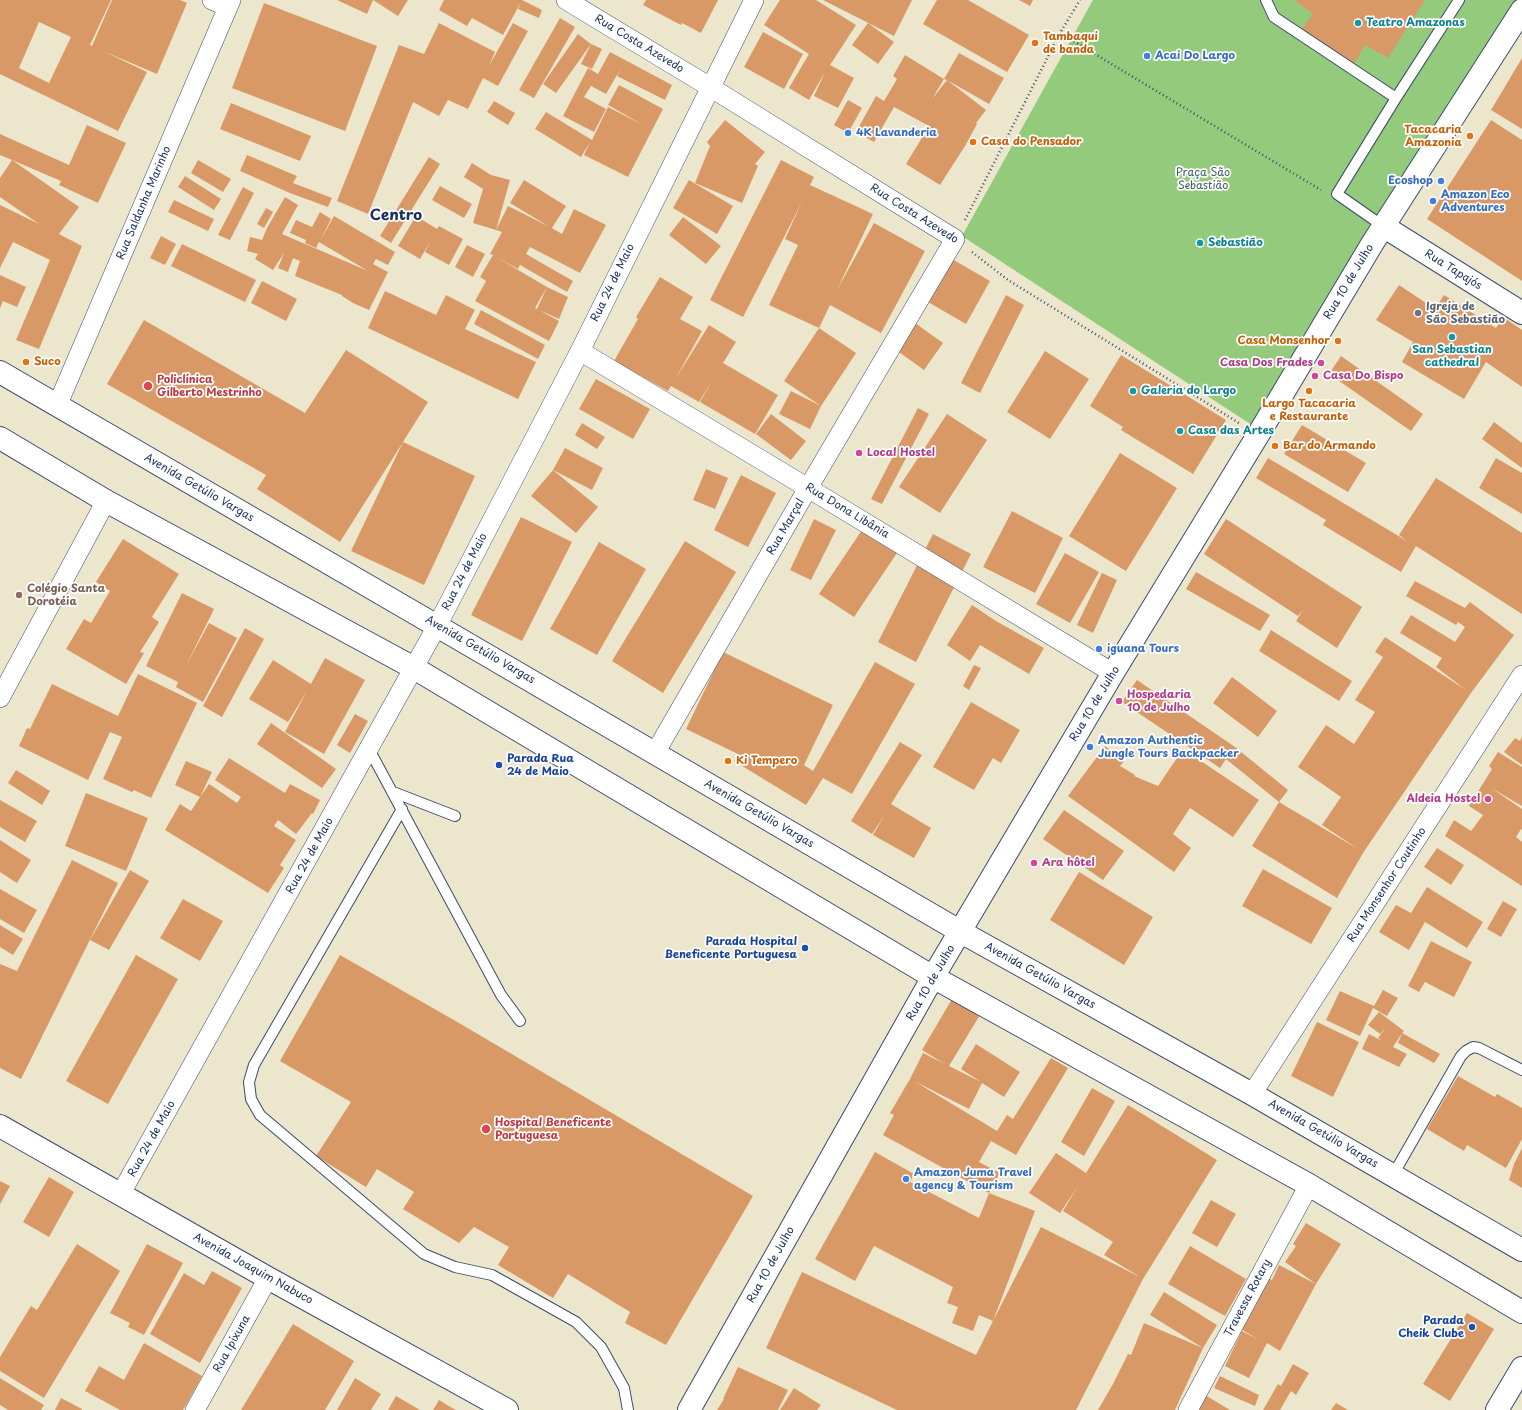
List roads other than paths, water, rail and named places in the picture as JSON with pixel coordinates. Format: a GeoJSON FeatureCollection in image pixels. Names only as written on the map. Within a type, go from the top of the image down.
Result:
{"type":"FeatureCollection","features":[{"type":"Feature","properties":{"kind":"main road","name":"Rua 10 de Julho"},"geometry":{"type":"LineString","coordinates":[[689,1410],[933,977],[1113,674],[1383,226],[1522,10]]}},
{"type":"Feature","properties":{"kind":"main road","name":"Rua Tapajós"},"geometry":{"type":"LineString","coordinates":[[1383,226],[1522,313]]}},
{"type":"Feature","properties":{"kind":"main road","name":"Avenida Getúlio Vargas"},"geometry":{"type":"LineString","coordinates":[[0,372],[961,932],[1252,1094],[1522,1250]]}},
{"type":"Feature","properties":{"kind":"main road"},"geometry":{"type":"LineString","coordinates":[[0,438],[106,500],[414,668],[933,977],[1309,1185],[1522,1312]]}},
{"type":"Feature","properties":{"kind":"main road","name":"Avenida Joaquim Nabuco"},"geometry":{"type":"LineString","coordinates":[[0,1126],[268,1278],[507,1410]]}},
{"type":"Feature","properties":{"kind":"main road"},"geometry":{"type":"LineString","coordinates":[[1496,1410],[1522,1368]]}},
{"type":"Feature","properties":{"kind":"street","name":"Rua Costa Azevedo"},"geometry":{"type":"LineString","coordinates":[[566,0],[710,87],[955,239]]}},
{"type":"Feature","properties":{"kind":"street","name":"Rua 24 de Maio"},"geometry":{"type":"LineString","coordinates":[[120,1195],[370,749],[437,626],[580,352],[754,0]]}},
{"type":"Feature","properties":{"kind":"street","name":"Rua Saldanha Marinho"},"geometry":{"type":"LineString","coordinates":[[57,406],[224,2]]}},
{"type":"Feature","properties":{"kind":"street","name":"Rua Marçal"},"geometry":{"type":"LineString","coordinates":[[655,753],[808,488],[955,239]]}},
{"type":"Feature","properties":{"kind":"street","name":"Rua Dona Libânia"},"geometry":{"type":"LineString","coordinates":[[580,352],[808,488],[1113,674]]}},
{"type":"Feature","properties":{"kind":"street"},"geometry":{"type":"LineString","coordinates":[[0,698],[106,500]]}},
{"type":"Feature","properties":{"kind":"street","name":"Rua Monsenhor Coutinho"},"geometry":{"type":"LineString","coordinates":[[1252,1094],[1522,675]]}},
{"type":"Feature","properties":{"kind":"street","name":"Travessa Rotary"},"geometry":{"type":"LineString","coordinates":[[1188,1410],[1309,1185]]}},
{"type":"Feature","properties":{"kind":"street","name":"Rua Ipixuna"},"geometry":{"type":"LineString","coordinates":[[195,1410],[268,1278]]}},
{"type":"Feature","properties":{"kind":"lane"},"geometry":{"type":"LineString","coordinates":[[1266,0],[1274,17],[1396,98]]}},
{"type":"Feature","properties":{"kind":"lane"},"geometry":{"type":"LineString","coordinates":[[1383,226],[1337,194],[1459,0]]}},
{"type":"Feature","properties":{"kind":"lane"},"geometry":{"type":"LineString","coordinates":[[370,749],[501,995],[520,1021]]}},
{"type":"Feature","properties":{"kind":"lane"},"geometry":{"type":"LineString","coordinates":[[393,792],[455,816]]}},
{"type":"Feature","properties":{"kind":"lane"},"geometry":{"type":"LineString","coordinates":[[402,809],[254,1065],[249,1082],[251,1099],[260,1115],[424,1254],[455,1267],[492,1274],[576,1322],[601,1347],[624,1388],[628,1410]]}},
{"type":"Feature","properties":{"kind":"lane"},"geometry":{"type":"LineString","coordinates":[[1394,1175],[1461,1056],[1466,1051],[1473,1047],[1479,1048],[1522,1070]]}},
{"type":"Feature","properties":{"kind":"place","name":"Teatro Amazonas"},"geometry":{"type":"Point","coordinates":[1358,23]}},
{"type":"Feature","properties":{"kind":"place","name":"Tambaqui de banda"},"geometry":{"type":"Point","coordinates":[1035,43]}},
{"type":"Feature","properties":{"kind":"place","name":"Acai Do Largo"},"geometry":{"type":"Point","coordinates":[1147,56]}},
{"type":"Feature","properties":{"kind":"place","name":"4K Lavanderia"},"geometry":{"type":"Point","coordinates":[848,133]}},
{"type":"Feature","properties":{"kind":"place","name":"Tacacaria Amazonia"},"geometry":{"type":"Point","coordinates":[1470,136]}},
{"type":"Feature","properties":{"kind":"place","name":"Casa do Pensador"},"geometry":{"type":"Point","coordinates":[973,142]}},
{"type":"Feature","properties":{"kind":"place","name":"Ecoshop"},"geometry":{"type":"Point","coordinates":[1441,181]}},
{"type":"Feature","properties":{"kind":"place","name":"Amazon Eco Adventures"},"geometry":{"type":"Point","coordinates":[1433,201]}},
{"type":"Feature","properties":{"kind":"place","name":"Sebastião"},"geometry":{"type":"Point","coordinates":[1200,243]}},
{"type":"Feature","properties":{"kind":"place","name":"Igreja de São Sebastião"},"geometry":{"type":"Point","coordinates":[1418,313]}},
{"type":"Feature","properties":{"kind":"place","name":"San Sebastian cathedral"},"geometry":{"type":"Point","coordinates":[1452,337]}},
{"type":"Feature","properties":{"kind":"place","name":"Casa Monsenhor"},"geometry":{"type":"Point","coordinates":[1338,341]}},
{"type":"Feature","properties":{"kind":"place","name":"Suco"},"geometry":{"type":"Point","coordinates":[26,362]}},
{"type":"Feature","properties":{"kind":"place","name":"Casa Dos Frades"},"geometry":{"type":"Point","coordinates":[1321,363]}},
{"type":"Feature","properties":{"kind":"place","name":"Casa Do Bispo"},"geometry":{"type":"Point","coordinates":[1315,376]}},
{"type":"Feature","properties":{"kind":"place","name":"Policlínica Gilberto Mestrinho"},"geometry":{"type":"Point","coordinates":[148,386]}},
{"type":"Feature","properties":{"kind":"place","name":"Galeria do Largo"},"geometry":{"type":"Point","coordinates":[1133,391]}},
{"type":"Feature","properties":{"kind":"place","name":"Largo Tacacaria e Restaurante"},"geometry":{"type":"Point","coordinates":[1309,391]}},
{"type":"Feature","properties":{"kind":"place","name":"Casa das Artes"},"geometry":{"type":"Point","coordinates":[1180,431]}},
{"type":"Feature","properties":{"kind":"place","name":"Bar do Armando"},"geometry":{"type":"Point","coordinates":[1275,446]}},
{"type":"Feature","properties":{"kind":"place","name":"Local Hostel"},"geometry":{"type":"Point","coordinates":[859,453]}},
{"type":"Feature","properties":{"kind":"place","name":"Colégio Santa Dorotéia"},"geometry":{"type":"Point","coordinates":[19,595]}},
{"type":"Feature","properties":{"kind":"place","name":"iguana Tours"},"geometry":{"type":"Point","coordinates":[1099,649]}},
{"type":"Feature","properties":{"kind":"place","name":"Hospedaria 10 de Julho"},"geometry":{"type":"Point","coordinates":[1119,701]}},
{"type":"Feature","properties":{"kind":"place","name":"Amazon Authentic Jungle Tours Backpacker"},"geometry":{"type":"Point","coordinates":[1090,747]}},
{"type":"Feature","properties":{"kind":"place","name":"Ki Tempero"},"geometry":{"type":"Point","coordinates":[728,761]}},
{"type":"Feature","properties":{"kind":"place","name":"Parada Rua 24 de Maio"},"geometry":{"type":"Point","coordinates":[499,765]}},
{"type":"Feature","properties":{"kind":"place","name":"Aldeia Hostel"},"geometry":{"type":"Point","coordinates":[1488,799]}},
{"type":"Feature","properties":{"kind":"place","name":"Ara hôtel"},"geometry":{"type":"Point","coordinates":[1034,863]}},
{"type":"Feature","properties":{"kind":"place","name":"Parada Hospital Beneficente Portuguesa"},"geometry":{"type":"Point","coordinates":[805,948]}},
{"type":"Feature","properties":{"kind":"place","name":"Hospital Beneficente Portuguesa"},"geometry":{"type":"Point","coordinates":[486,1129]}},
{"type":"Feature","properties":{"kind":"place","name":"Amazon Juma Travel agency & Tourism"},"geometry":{"type":"Point","coordinates":[906,1179]}},
{"type":"Feature","properties":{"kind":"place","name":"Parada Cheik Clube"},"geometry":{"type":"Point","coordinates":[1472,1327]}},
{"type":"Feature","properties":{"kind":"district","name":"Centro"},"geometry":{"type":"Point","coordinates":[396,216]}},
{"type":"Feature","properties":{"kind":"park label","name":"Praça São Sebastião"},"geometry":{"type":"Point","coordinates":[1203,179]}}]}
